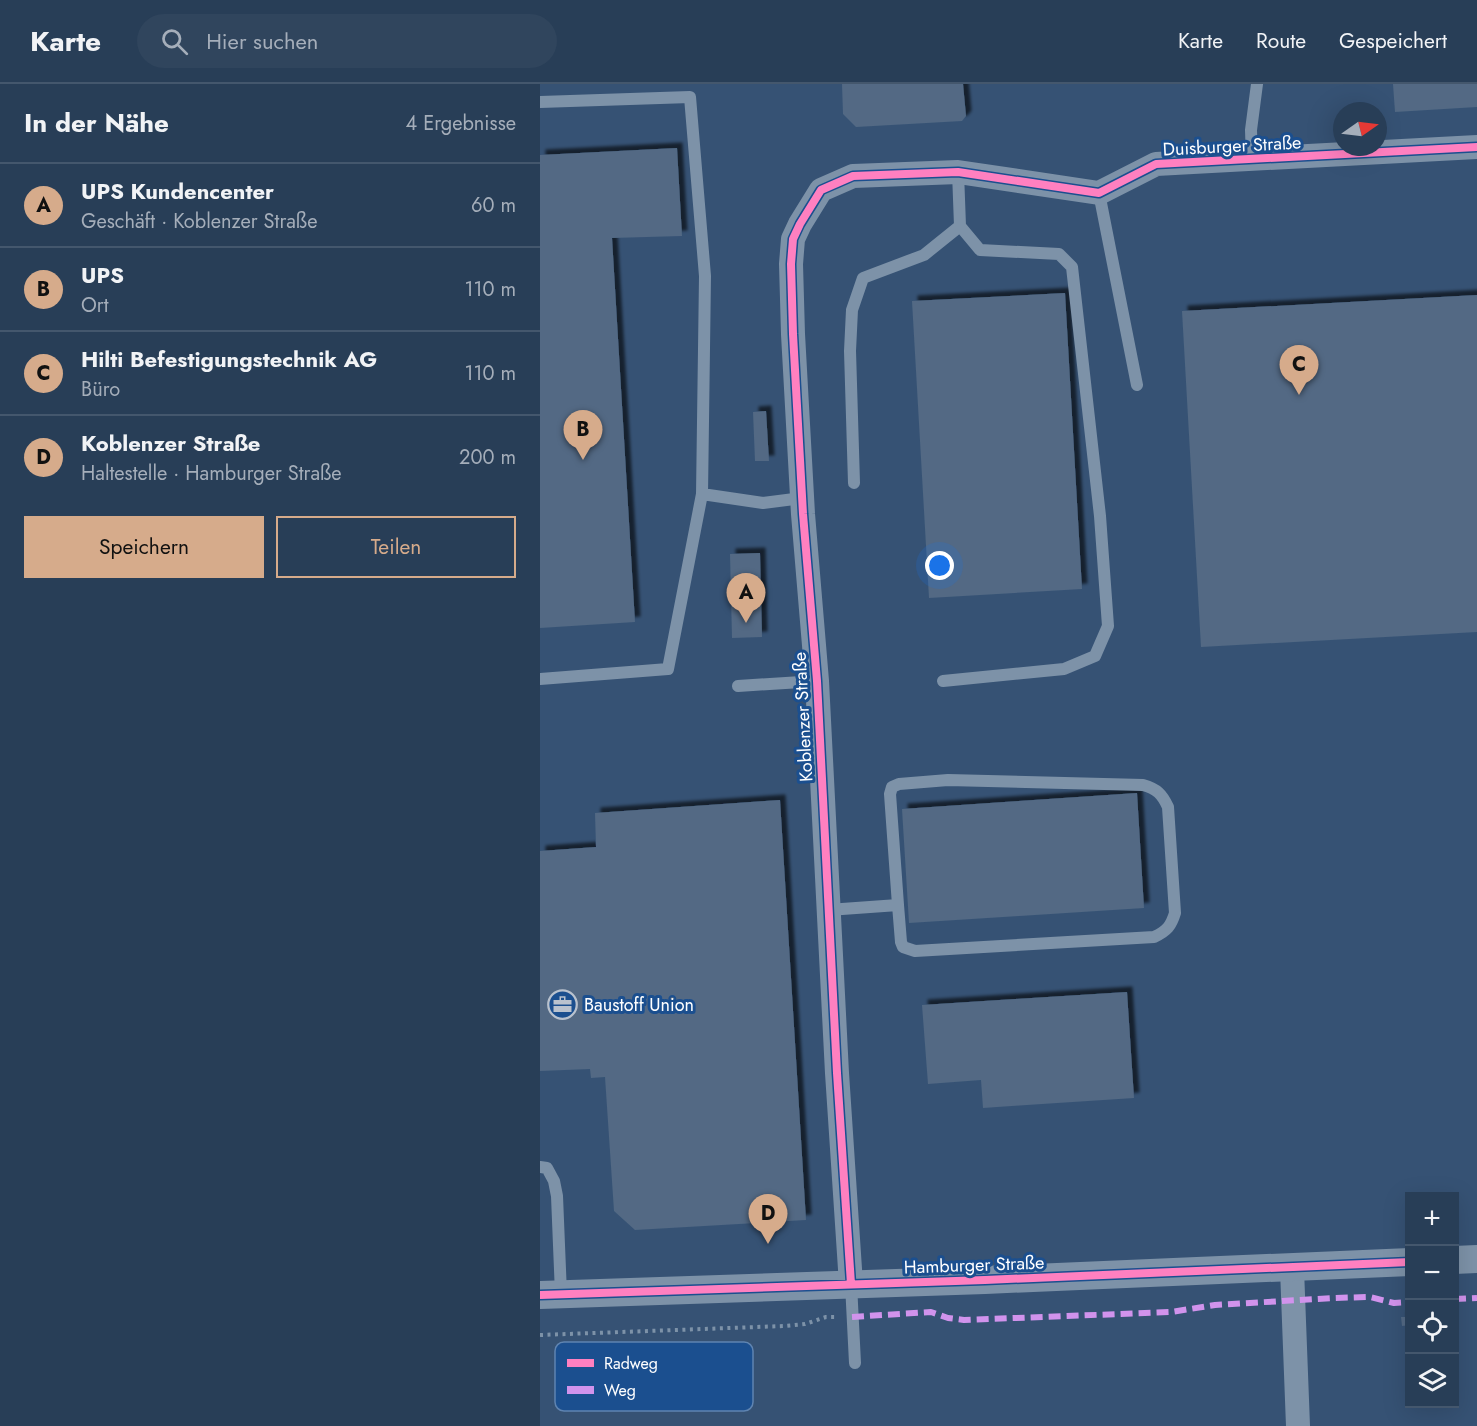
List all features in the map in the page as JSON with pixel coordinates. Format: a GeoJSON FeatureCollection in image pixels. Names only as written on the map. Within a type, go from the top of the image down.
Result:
{"type":"FeatureCollection","features":[{"type":"Feature","properties":{"kind":"street","name":"Duisburger Straße"},"geometry":{"type":"LineString","coordinates":[[1099,193],[1156,164],[1477,147]]}},
{"type":"Feature","properties":{"kind":"street"},"geometry":{"type":"LineString","coordinates":[[958,172],[1099,193]]}},
{"type":"Feature","properties":{"kind":"street","name":"Koblenzer Straße"},"geometry":{"type":"LineString","coordinates":[[851,1284],[837,1073],[817,681],[802,498],[793,334],[791,264],[793,240],[808,209],[821,190],[853,176],[958,172]]}},
{"type":"Feature","properties":{"kind":"street"},"geometry":{"type":"LineString","coordinates":[[1459,1260],[1477,1259]]}},
{"type":"Feature","properties":{"kind":"street","name":"Hamburger Straße"},"geometry":{"type":"LineString","coordinates":[[551,1294],[1292,1269],[1405,1262]]}},
{"type":"Feature","properties":{"kind":"street"},"geometry":{"type":"LineString","coordinates":[[1292,1269],[1298,1426]]}},
{"type":"Feature","properties":{"kind":"lane"},"geometry":{"type":"LineString","coordinates":[[1252,160],[1251,130],[1257,84]]}},
{"type":"Feature","properties":{"kind":"lane"},"geometry":{"type":"LineString","coordinates":[[540,102],[690,97],[705,276],[702,494],[668,669],[540,679]]}},
{"type":"Feature","properties":{"kind":"lane"},"geometry":{"type":"LineString","coordinates":[[943,681],[1064,669],[1095,656],[1108,626],[1100,516],[1072,267],[1059,254],[980,250],[960,226],[958,172]]}},
{"type":"Feature","properties":{"kind":"lane"},"geometry":{"type":"LineString","coordinates":[[1099,193],[1137,385]]}},
{"type":"Feature","properties":{"kind":"lane"},"geometry":{"type":"LineString","coordinates":[[855,483],[850,351],[852,310],[863,278],[924,255],[960,226]]}},
{"type":"Feature","properties":{"kind":"lane"},"geometry":{"type":"LineString","coordinates":[[702,494],[763,503],[802,498]]}},
{"type":"Feature","properties":{"kind":"lane"},"geometry":{"type":"LineString","coordinates":[[738,686],[817,681]]}},
{"type":"Feature","properties":{"kind":"lane"},"geometry":{"type":"LineString","coordinates":[[948,780],[1143,785],[1154,788],[1162,794],[1168,807],[1175,913],[1166,932],[1154,937],[915,951],[903,947],[901,942],[898,905],[890,794],[892,787],[899,784],[948,780]]}},
{"type":"Feature","properties":{"kind":"lane"},"geometry":{"type":"LineString","coordinates":[[828,910],[898,905]]}},
{"type":"Feature","properties":{"kind":"lane"},"geometry":{"type":"LineString","coordinates":[[540,1167],[547,1168],[554,1181],[557,1196],[551,1294]]}},
{"type":"Feature","properties":{"kind":"lane"},"geometry":{"type":"LineString","coordinates":[[851,1284],[855,1363]]}},
{"type":"Feature","properties":{"kind":"path"},"geometry":{"type":"LineString","coordinates":[[540,1335],[784,1326],[805,1324],[826,1317],[852,1317]]}},
{"type":"Feature","properties":{"kind":"building"},"geometry":{"type":"Polygon","coordinates":[[[842,84],[963,84],[966,116],[962,121],[856,127],[843,114],[842,84]]]}},
{"type":"Feature","properties":{"kind":"building"},"geometry":{"type":"Polygon","coordinates":[[[1393,84],[1477,84],[1477,107],[1395,112],[1393,84]]]}},
{"type":"Feature","properties":{"kind":"building"},"geometry":{"type":"Polygon","coordinates":[[[677,148],[682,236],[612,238],[635,622],[540,628],[540,155],[677,148]]]}},
{"type":"Feature","properties":{"kind":"building"},"geometry":{"type":"Polygon","coordinates":[[[1065,293],[1082,589],[929,598],[912,301],[1065,293]]]}},
{"type":"Feature","properties":{"kind":"building"},"geometry":{"type":"Polygon","coordinates":[[[1477,295],[1477,632],[1201,647],[1182,311],[1477,295]]]}},
{"type":"Feature","properties":{"kind":"building"},"geometry":{"type":"Polygon","coordinates":[[[766,411],[769,461],[755,461],[753,412],[766,411]]]}},
{"type":"Feature","properties":{"kind":"building"},"geometry":{"type":"Polygon","coordinates":[[[760,553],[762,637],[732,638],[730,554],[760,553]]]}},
{"type":"Feature","properties":{"kind":"building"},"geometry":{"type":"Polygon","coordinates":[[[1137,793],[1144,908],[909,923],[902,809],[1137,793]]]}},
{"type":"Feature","properties":{"kind":"building"},"geometry":{"type":"Polygon","coordinates":[[[780,800],[806,1220],[635,1230],[614,1211],[605,1077],[591,1078],[590,1069],[540,1071],[540,851],[596,847],[595,813],[780,800]]]}},
{"type":"Feature","properties":{"kind":"building"},"geometry":{"type":"Polygon","coordinates":[[[1127,992],[1134,1098],[983,1108],[981,1080],[928,1084],[922,1005],[1127,992]]]}},
{"type":"Feature","properties":{"kind":"building"},"geometry":{"type":"Polygon","coordinates":[[[1401,1317],[1405,1317],[1405,1326],[1402,1326],[1401,1317]]]}},
{"type":"Feature","properties":{"kind":"marked path"},"geometry":{"type":"LineString","coordinates":[[852,1317],[931,1312],[948,1318],[964,1320],[1171,1312],[1215,1305],[1370,1297],[1394,1303],[1405,1302]]}},
{"type":"Feature","properties":{"kind":"marked path"},"geometry":{"type":"LineString","coordinates":[[1459,1299],[1477,1298]]}},
{"type":"Feature","properties":{"kind":"cycle path"},"geometry":{"type":"LineString","coordinates":[[851,1284],[837,1073],[817,681],[803,514],[793,334],[791,264],[793,239],[800,224],[821,190],[853,176],[958,172],[1099,193],[1156,164],[1477,147]]}},
{"type":"Feature","properties":{"kind":"cycle path"},"geometry":{"type":"LineString","coordinates":[[540,1295],[985,1280],[1405,1262]]}},
{"type":"Feature","properties":{"kind":"place","name":"Hilti Befestigungstechnik AG"},"geometry":{"type":"Point","coordinates":[1299,395]}},
{"type":"Feature","properties":{"kind":"place","name":"UPS"},"geometry":{"type":"Point","coordinates":[583,460]}},
{"type":"Feature","properties":{"kind":"place","name":"UPS Kundencenter"},"geometry":{"type":"Point","coordinates":[746,623]}},
{"type":"Feature","properties":{"kind":"place","name":"Baustoff Union"},"geometry":{"type":"Point","coordinates":[563,1005]}},
{"type":"Feature","properties":{"kind":"place","name":"Koblenzer Straße"},"geometry":{"type":"Point","coordinates":[768,1244]}}]}
